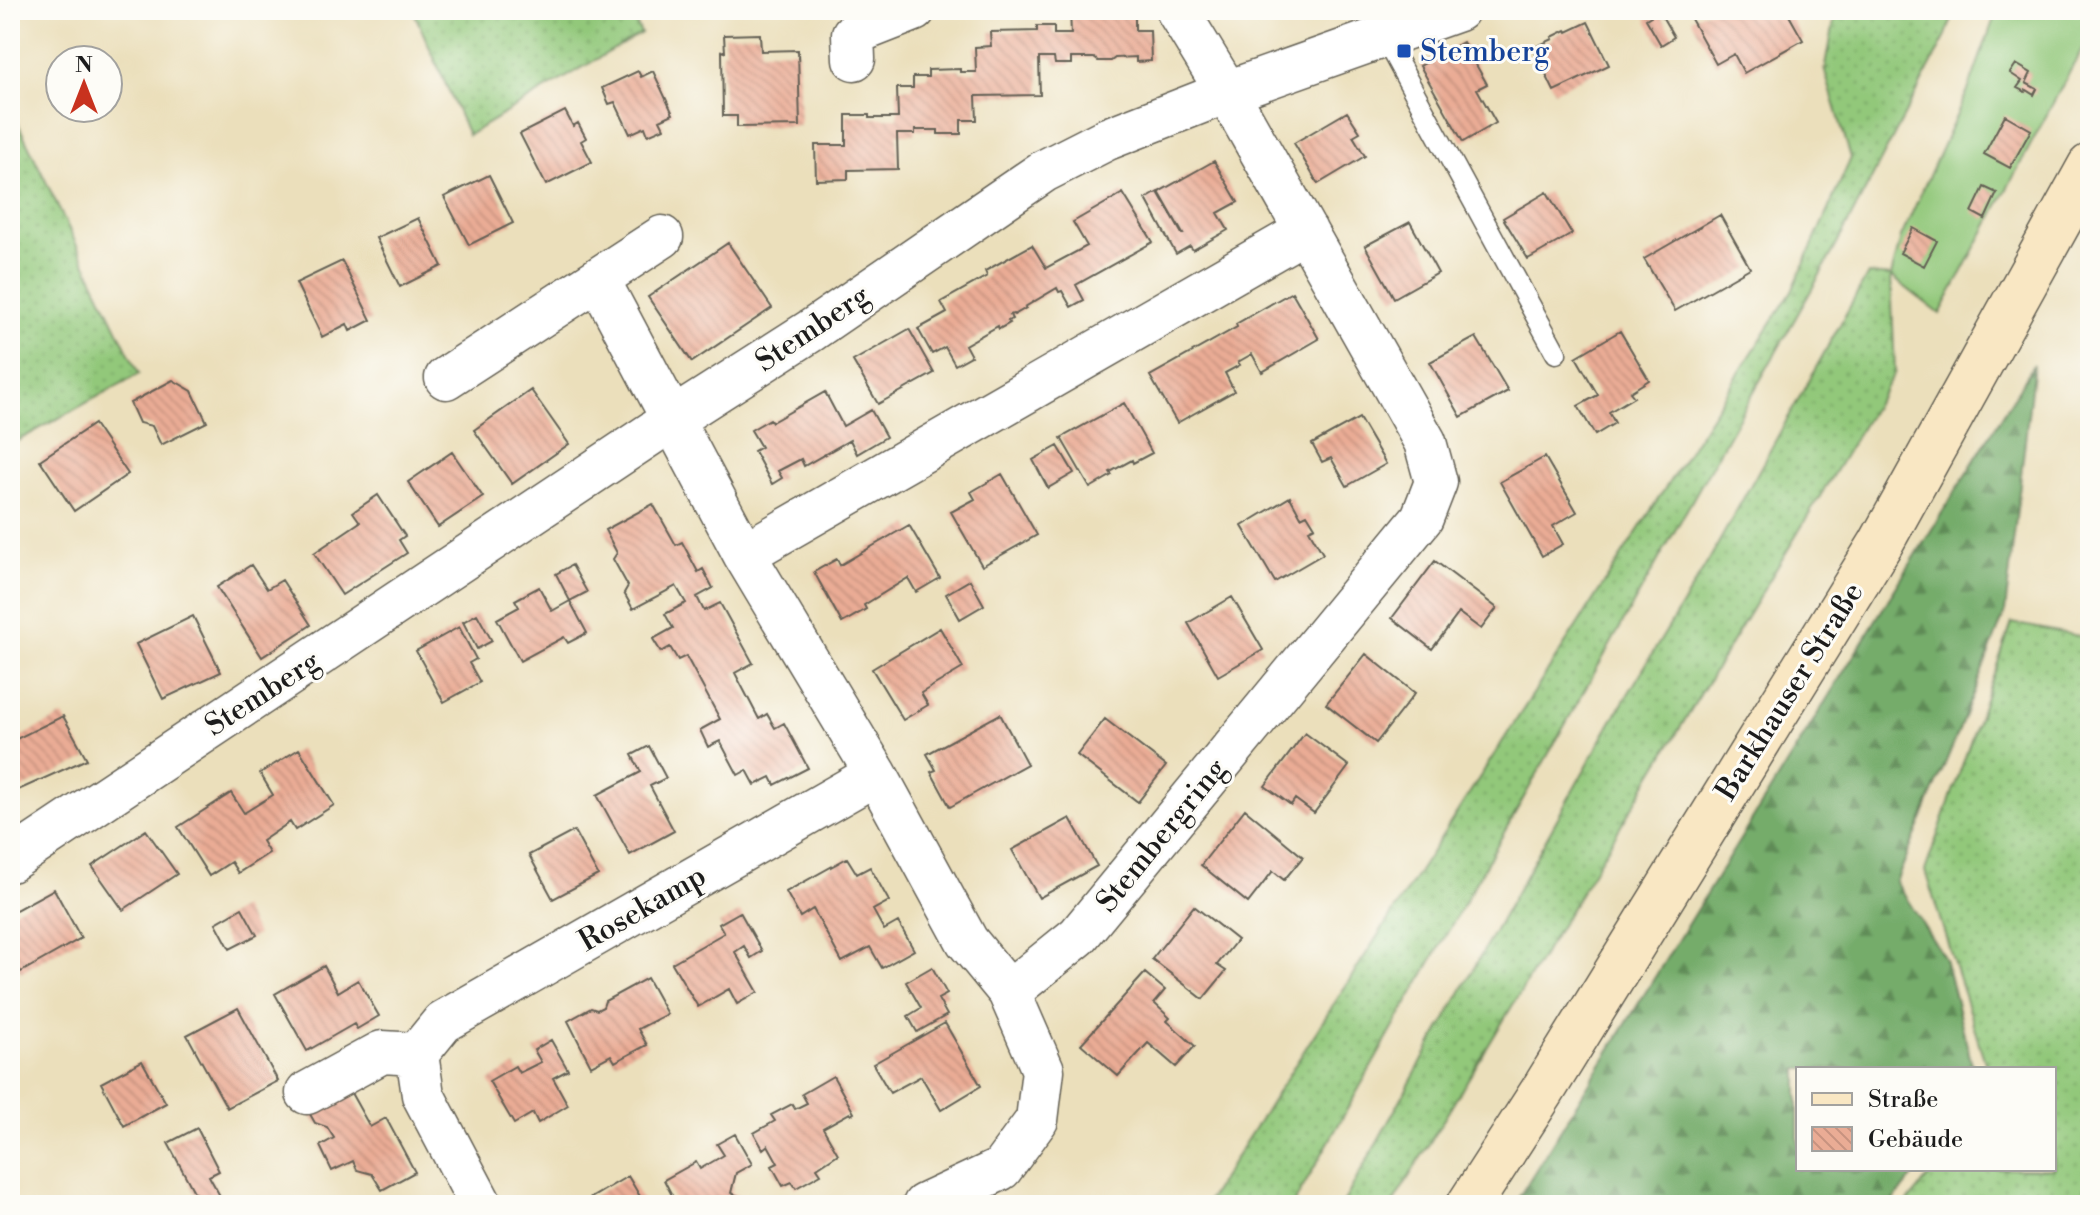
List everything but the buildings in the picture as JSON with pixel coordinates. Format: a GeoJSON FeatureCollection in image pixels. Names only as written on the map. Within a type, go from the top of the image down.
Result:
{"type":"FeatureCollection","features":[{"type":"Feature","properties":{"kind":"street"},"geometry":{"type":"LineString","coordinates":[[854,59],[853,34],[914,10]]}},
{"type":"Feature","properties":{"kind":"street","name":"Stembergring"},"geometry":{"type":"LineString","coordinates":[[1009,992],[1078,936],[1422,518],[1436,482],[1425,442],[1227,92],[1177,10]]}},
{"type":"Feature","properties":{"kind":"street","name":"Stemberg"},"geometry":{"type":"LineString","coordinates":[[10,861],[673,419],[812,330],[1044,171],[1107,139],[1227,92],[1458,10]]}},
{"type":"Feature","properties":{"kind":"street","name":"Barkhauser Straße"},"geometry":{"type":"LineString","coordinates":[[1469,1205],[1881,543],[2090,166]]}},
{"type":"Feature","properties":{"kind":"street"},"geometry":{"type":"LineString","coordinates":[[744,554],[1306,231]]}},
{"type":"Feature","properties":{"kind":"street"},"geometry":{"type":"LineString","coordinates":[[446,378],[662,237]]}},
{"type":"Feature","properties":{"kind":"street"},"geometry":{"type":"LineString","coordinates":[[598,279],[744,554],[876,774],[967,941],[1009,992],[1043,1070],[1037,1120],[1001,1169],[924,1205]]}},
{"type":"Feature","properties":{"kind":"street","name":"Rosekamp"},"geometry":{"type":"LineString","coordinates":[[417,1054],[443,1022],[876,774]]}},
{"type":"Feature","properties":{"kind":"street"},"geometry":{"type":"LineString","coordinates":[[307,1093],[382,1052],[417,1054],[423,1095],[481,1205]]}},
{"type":"Feature","properties":{"kind":"lane"},"geometry":{"type":"LineString","coordinates":[[1384,37],[1556,353]]}},
{"type":"Feature","properties":{"kind":"green space"},"geometry":{"type":"Polygon","coordinates":[[[413,10],[629,10],[641,33],[468,135],[413,10]]]}},
{"type":"Feature","properties":{"kind":"green space"},"geometry":{"type":"Polygon","coordinates":[[[1836,10],[1955,10],[1945,38],[1834,250],[1293,1205],[1205,1205],[1793,289],[1851,158],[1825,72],[1836,10]]]}},
{"type":"Feature","properties":{"kind":"green space"},"geometry":{"type":"Polygon","coordinates":[[[1997,10],[2090,10],[2090,34],[1940,314],[1891,276],[1901,237],[1969,88],[1997,10]]]}},
{"type":"Feature","properties":{"kind":"green space"},"geometry":{"type":"Polygon","coordinates":[[[10,107],[139,374],[10,445],[10,107]]]}},
{"type":"Feature","properties":{"kind":"green space"},"geometry":{"type":"Polygon","coordinates":[[[1868,274],[1891,276],[1895,372],[1392,1205],[1342,1205],[1610,724],[1709,560],[1868,274]]]}},
{"type":"Feature","properties":{"kind":"green space"},"geometry":{"type":"Polygon","coordinates":[[[2034,364],[2005,612],[1896,882],[1945,959],[1972,1067],[1796,1067],[1796,1171],[1917,1171],[1890,1205],[1514,1205],[2034,364]]]}},
{"type":"Feature","properties":{"kind":"green space"},"geometry":{"type":"Polygon","coordinates":[[[2012,623],[2090,638],[2090,1205],[1905,1205],[1933,1171],[2056,1171],[2056,1067],[1986,1067],[1925,871],[2012,623]]]}},
{"type":"Feature","properties":{"kind":"place","name":"Stemberg"},"geometry":{"type":"Point","coordinates":[1404,51]}}]}
